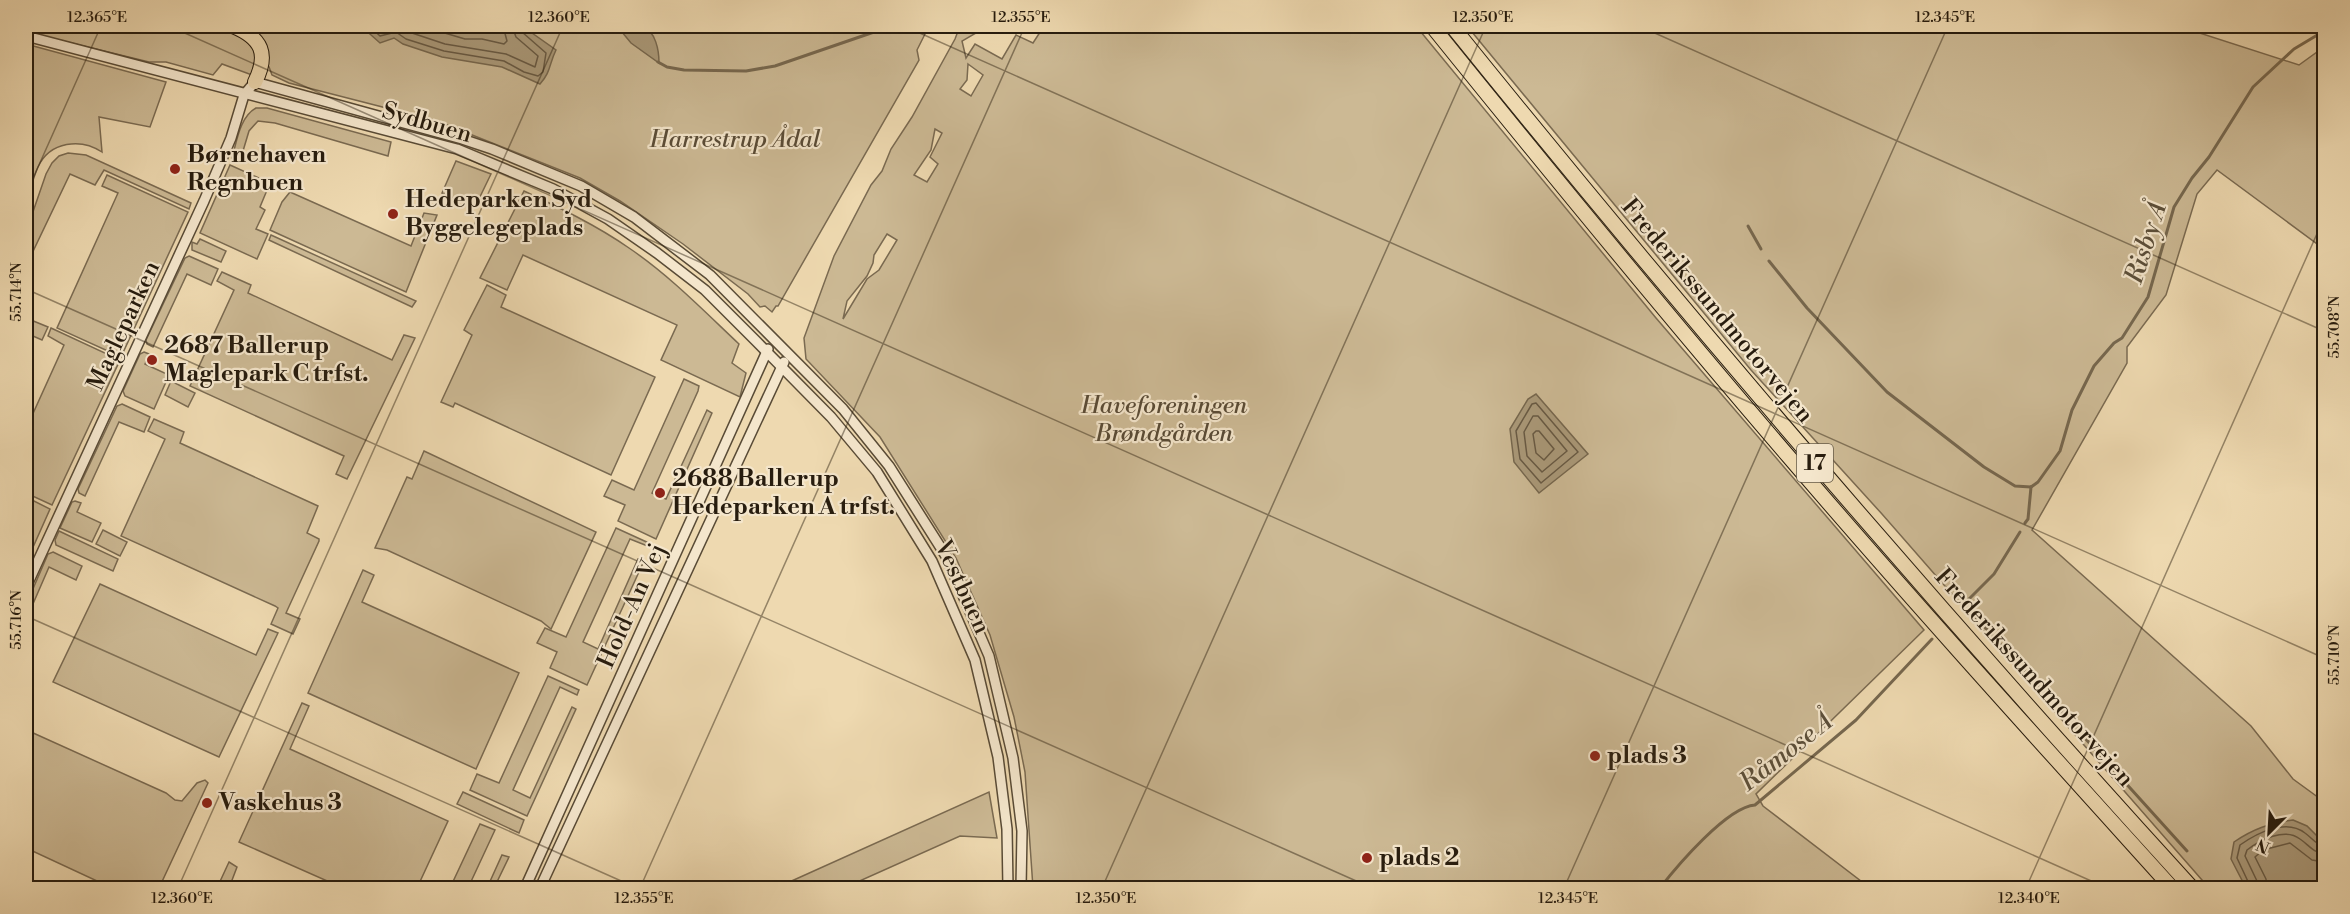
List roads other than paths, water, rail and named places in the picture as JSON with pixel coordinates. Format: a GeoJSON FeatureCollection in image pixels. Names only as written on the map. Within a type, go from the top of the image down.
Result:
{"type":"FeatureCollection","features":[{"type":"Feature","properties":{"kind":"highway"},"geometry":{"type":"LineString","coordinates":[[233,26],[246,32],[260,46],[264,61],[255,82]]}},
{"type":"Feature","properties":{"kind":"highway","name":"Frederikssundmotorvejen"},"geometry":{"type":"LineString","coordinates":[[1432,26],[1630,269],[1787,454],[1990,687],[2172,888]]}},
{"type":"Feature","properties":{"kind":"highway","name":"Frederikssundmotorvejen"},"geometry":{"type":"LineString","coordinates":[[1452,26],[1642,259],[1810,457],[2192,888]]}},
{"type":"Feature","properties":{"kind":"street","name":"Sydbuen"},"geometry":{"type":"LineString","coordinates":[[26,36],[457,149],[553,189],[608,219],[657,253],[705,291],[767,352]]}},
{"type":"Feature","properties":{"kind":"street","name":"Magleparken"},"geometry":{"type":"LineString","coordinates":[[26,587],[204,201],[231,138],[245,93],[255,82]]}},
{"type":"Feature","properties":{"kind":"street","name":"Sydbuen"},"geometry":{"type":"LineString","coordinates":[[255,82],[492,148],[581,186],[634,217],[710,275],[788,355]]}},
{"type":"Feature","properties":{"kind":"street","name":"Hold-An Vej"},"geometry":{"type":"LineString","coordinates":[[525,888],[773,340]]}},
{"type":"Feature","properties":{"kind":"street","name":"Vestbuen"},"geometry":{"type":"LineString","coordinates":[[767,352],[831,417],[877,472],[932,561],[975,660],[998,757],[1007,830],[1008,888]]}},
{"type":"Feature","properties":{"kind":"street","name":"Hold-An Vej"},"geometry":{"type":"LineString","coordinates":[[540,888],[788,355]]}},
{"type":"Feature","properties":{"kind":"street","name":"Vestbuen"},"geometry":{"type":"LineString","coordinates":[[788,355],[843,409],[889,466],[946,556],[989,656],[1013,758],[1022,831],[1022,888]]}},
{"type":"Feature","properties":{"kind":"water"},"geometry":{"type":"Polygon","coordinates":[[[630,24],[642,26],[651,32],[656,42],[659,63],[631,43],[617,26],[630,24]]]}},
{"type":"Feature","properties":{"kind":"water"},"geometry":{"type":"Polygon","coordinates":[[[361,26],[522,26],[556,50],[548,72],[540,84],[502,67],[442,57],[403,44],[394,38],[380,43],[361,26]]]}},
{"type":"Feature","properties":{"kind":"water"},"geometry":{"type":"Polygon","coordinates":[[[1536,394],[1588,454],[1539,493],[1514,462],[1510,429],[1528,399],[1536,394]]]}},
{"type":"Feature","properties":{"kind":"water"},"geometry":{"type":"Polygon","coordinates":[[[2293,820],[2307,826],[2324,843],[2324,888],[2246,888],[2231,859],[2234,842],[2262,827],[2293,820]]]}},
{"type":"Feature","properties":{"kind":"waterway"},"geometry":{"type":"LineString","coordinates":[[658,62],[667,67],[684,70],[746,71],[775,66],[874,32],[933,26]]}},
{"type":"Feature","properties":{"kind":"waterway","name":"Risby Å"},"geometry":{"type":"LineString","coordinates":[[2031,487],[2038,482],[2060,451],[2072,410],[2094,366],[2114,343],[2122,338],[2148,297],[2174,207],[2192,178],[2209,157],[2253,87],[2294,49],[2324,31]]}},
{"type":"Feature","properties":{"kind":"waterway"},"geometry":{"type":"LineString","coordinates":[[1748,226],[1761,249]]}},
{"type":"Feature","properties":{"kind":"waterway"},"geometry":{"type":"LineString","coordinates":[[1769,261],[1807,308],[1887,392],[1984,467],[2015,486],[2031,487]]}},
{"type":"Feature","properties":{"kind":"waterway","name":"Råmose Å"},"geometry":{"type":"LineString","coordinates":[[2025,523],[2028,519],[2031,487]]}},
{"type":"Feature","properties":{"kind":"waterway","name":"Råmose Å"},"geometry":{"type":"LineString","coordinates":[[1964,604],[1994,574],[2020,532]]}},
{"type":"Feature","properties":{"kind":"waterway"},"geometry":{"type":"LineString","coordinates":[[1972,613],[2187,851]]}},
{"type":"Feature","properties":{"kind":"waterway","name":"Råmose Å"},"geometry":{"type":"LineString","coordinates":[[1660,888],[1717,826],[1744,808],[1755,805],[1856,720],[1932,639]]}},
{"type":"Feature","properties":{"kind":"place","name":"Børnehaven Regnbuen"},"geometry":{"type":"Point","coordinates":[175,169]}},
{"type":"Feature","properties":{"kind":"place","name":"Hedeparken Syd Byggelegeplads"},"geometry":{"type":"Point","coordinates":[393,214]}},
{"type":"Feature","properties":{"kind":"place","name":"2687 Ballerup Maglepark C trfst."},"geometry":{"type":"Point","coordinates":[152,360]}},
{"type":"Feature","properties":{"kind":"place","name":"2688 Ballerup Hedeparken A trfst."},"geometry":{"type":"Point","coordinates":[660,493]}},
{"type":"Feature","properties":{"kind":"place","name":"plads 3"},"geometry":{"type":"Point","coordinates":[1595,756]}},
{"type":"Feature","properties":{"kind":"place","name":"Vaskehus 3"},"geometry":{"type":"Point","coordinates":[207,803]}},
{"type":"Feature","properties":{"kind":"place","name":"plads 2"},"geometry":{"type":"Point","coordinates":[1367,858]}},
{"type":"Feature","properties":{"kind":"park label","name":"Harrestrup Ådal"},"geometry":{"type":"Point","coordinates":[735,140]}},
{"type":"Feature","properties":{"kind":"park label","name":"Haveforeningen Brøndgården"},"geometry":{"type":"Point","coordinates":[1164,420]}}]}
